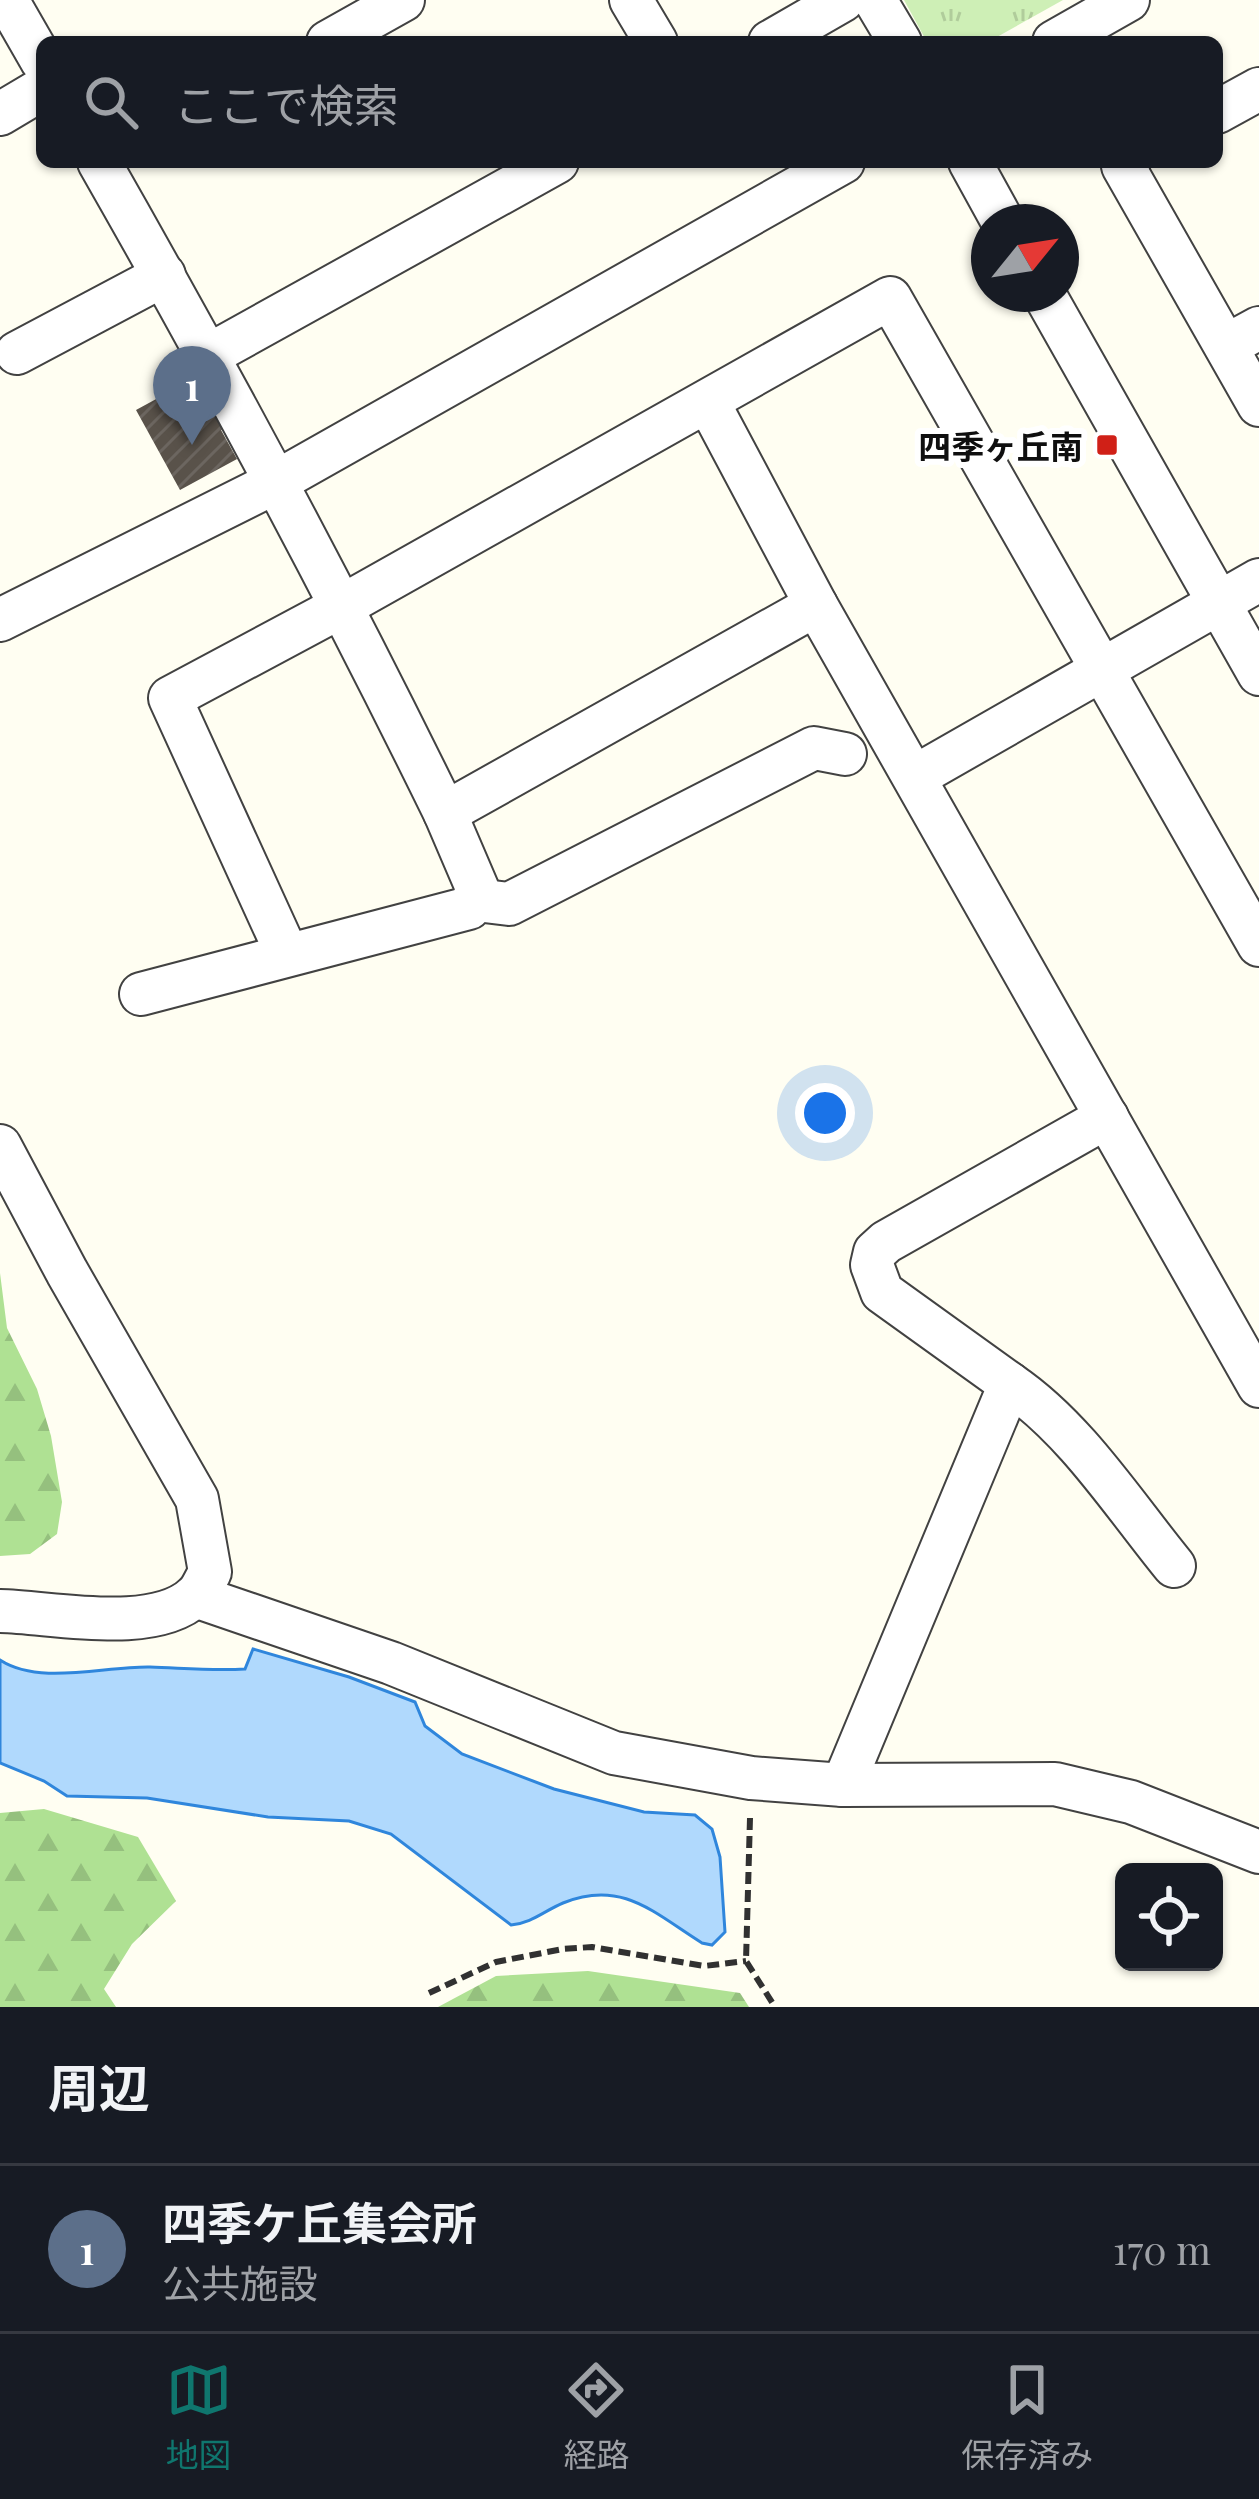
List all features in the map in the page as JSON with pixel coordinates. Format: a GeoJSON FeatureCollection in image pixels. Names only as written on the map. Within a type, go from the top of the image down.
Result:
{"type":"FeatureCollection","features":[{"type":"Feature","properties":{"kind":"street"},"geometry":{"type":"LineString","coordinates":[[7,0],[36,51]]}},
{"type":"Feature","properties":{"kind":"street"},"geometry":{"type":"LineString","coordinates":[[339,36],[403,0]]}},
{"type":"Feature","properties":{"kind":"street"},"geometry":{"type":"LineString","coordinates":[[631,0],[652,36]]}},
{"type":"Feature","properties":{"kind":"street"},"geometry":{"type":"LineString","coordinates":[[780,36],[843,0]]}},
{"type":"Feature","properties":{"kind":"street"},"geometry":{"type":"LineString","coordinates":[[875,0],[896,36]]}},
{"type":"Feature","properties":{"kind":"street"},"geometry":{"type":"LineString","coordinates":[[1065,36],[1128,0]]}},
{"type":"Feature","properties":{"kind":"street"},"geometry":{"type":"LineString","coordinates":[[1223,109],[1259,88]]}},
{"type":"Feature","properties":{"kind":"street"},"geometry":{"type":"LineString","coordinates":[[0,114],[36,92]]}},
{"type":"Feature","properties":{"kind":"street"},"geometry":{"type":"LineString","coordinates":[[107,168],[344,605],[476,880],[476,900]]}},
{"type":"Feature","properties":{"kind":"street"},"geometry":{"type":"LineString","coordinates":[[209,355],[546,168]]}},
{"type":"Feature","properties":{"kind":"street"},"geometry":{"type":"LineString","coordinates":[[0,620],[276,482],[832,168]]}},
{"type":"Feature","properties":{"kind":"street"},"geometry":{"type":"LineString","coordinates":[[973,168],[994,204]]}},
{"type":"Feature","properties":{"kind":"street"},"geometry":{"type":"LineString","coordinates":[[1124,168],[1243,337],[1259,406]]}},
{"type":"Feature","properties":{"kind":"street"},"geometry":{"type":"LineString","coordinates":[[17,353],[164,274]]}},
{"type":"Feature","properties":{"kind":"street"},"geometry":{"type":"LineString","coordinates":[[287,954],[170,698],[890,298],[1259,945]]}},
{"type":"Feature","properties":{"kind":"street"},"geometry":{"type":"LineString","coordinates":[[1054,312],[1259,674]]}},
{"type":"Feature","properties":{"kind":"street"},"geometry":{"type":"LineString","coordinates":[[708,401],[816,605],[1257,1376]]}},
{"type":"Feature","properties":{"kind":"street"},"geometry":{"type":"LineString","coordinates":[[916,776],[1259,580]]}},
{"type":"Feature","properties":{"kind":"street"},"geometry":{"type":"LineString","coordinates":[[445,813],[816,605]]}},
{"type":"Feature","properties":{"kind":"street"},"geometry":{"type":"LineString","coordinates":[[141,994],[460,912],[476,900],[509,904],[807,751],[821,748],[845,754]]}},
{"type":"Feature","properties":{"kind":"street"},"geometry":{"type":"LineString","coordinates":[[1107,1117],[886,1242],[875,1252],[872,1265],[882,1292],[1034,1400],[1174,1566]]}},
{"type":"Feature","properties":{"kind":"street"},"geometry":{"type":"LineString","coordinates":[[0,1146],[197,1498],[210,1572],[195,1596],[167,1612],[124,1618],[0,1611]]}},
{"type":"Feature","properties":{"kind":"street"},"geometry":{"type":"LineString","coordinates":[[843,1785],[1010,1384]]}},
{"type":"Feature","properties":{"kind":"street"},"geometry":{"type":"LineString","coordinates":[[195,1596],[391,1664],[614,1753],[751,1778],[843,1785],[1055,1784],[1131,1802],[1259,1852]]}},
{"type":"Feature","properties":{"kind":"path"},"geometry":{"type":"LineString","coordinates":[[751,1778],[746,1961],[775,2007]]}},
{"type":"Feature","properties":{"kind":"path"},"geometry":{"type":"LineString","coordinates":[[428,1993],[496,1962],[563,1949],[592,1947],[704,1966],[746,1961]]}},
{"type":"Feature","properties":{"kind":"green space"},"geometry":{"type":"Polygon","coordinates":[[[904,0],[1063,0],[999,36],[924,36],[904,0]]]}},
{"type":"Feature","properties":{"kind":"green space"},"geometry":{"type":"Polygon","coordinates":[[[0,1273],[7,1328],[37,1389],[62,1502],[57,1534],[30,1554],[0,1556],[0,1273]]]}},
{"type":"Feature","properties":{"kind":"green space"},"geometry":{"type":"Polygon","coordinates":[[[44,1809],[138,1837],[176,1901],[132,1944],[104,1989],[116,2007],[0,2007],[0,1813],[44,1809]]]}},
{"type":"Feature","properties":{"kind":"green space"},"geometry":{"type":"Polygon","coordinates":[[[588,1971],[740,1993],[749,2007],[438,2007],[496,1976],[588,1971]]]}},
{"type":"Feature","properties":{"kind":"water"},"geometry":{"type":"Polygon","coordinates":[[[253,1649],[415,1702],[425,1726],[462,1754],[554,1789],[644,1812],[695,1815],[712,1829],[720,1857],[725,1932],[712,1945],[702,1943],[637,1903],[603,1895],[563,1903],[511,1925],[391,1834],[349,1821],[268,1817],[147,1798],[67,1796],[0,1763],[0,1660],[16,1668],[53,1673],[150,1667],[245,1669],[253,1649]]]}},
{"type":"Feature","properties":{"kind":"building"},"geometry":{"type":"Polygon","coordinates":[[[193,379],[207,405],[214,402],[227,427],[221,430],[237,459],[180,490],[136,410],[193,379]]]}},
{"type":"Feature","properties":{"kind":"place","name":"四季ケ丘集会所"},"geometry":{"type":"Point","coordinates":[192,445]}},
{"type":"Feature","properties":{"kind":"place","name":"四季ヶ丘南"},"geometry":{"type":"Point","coordinates":[1107,445]}}]}
